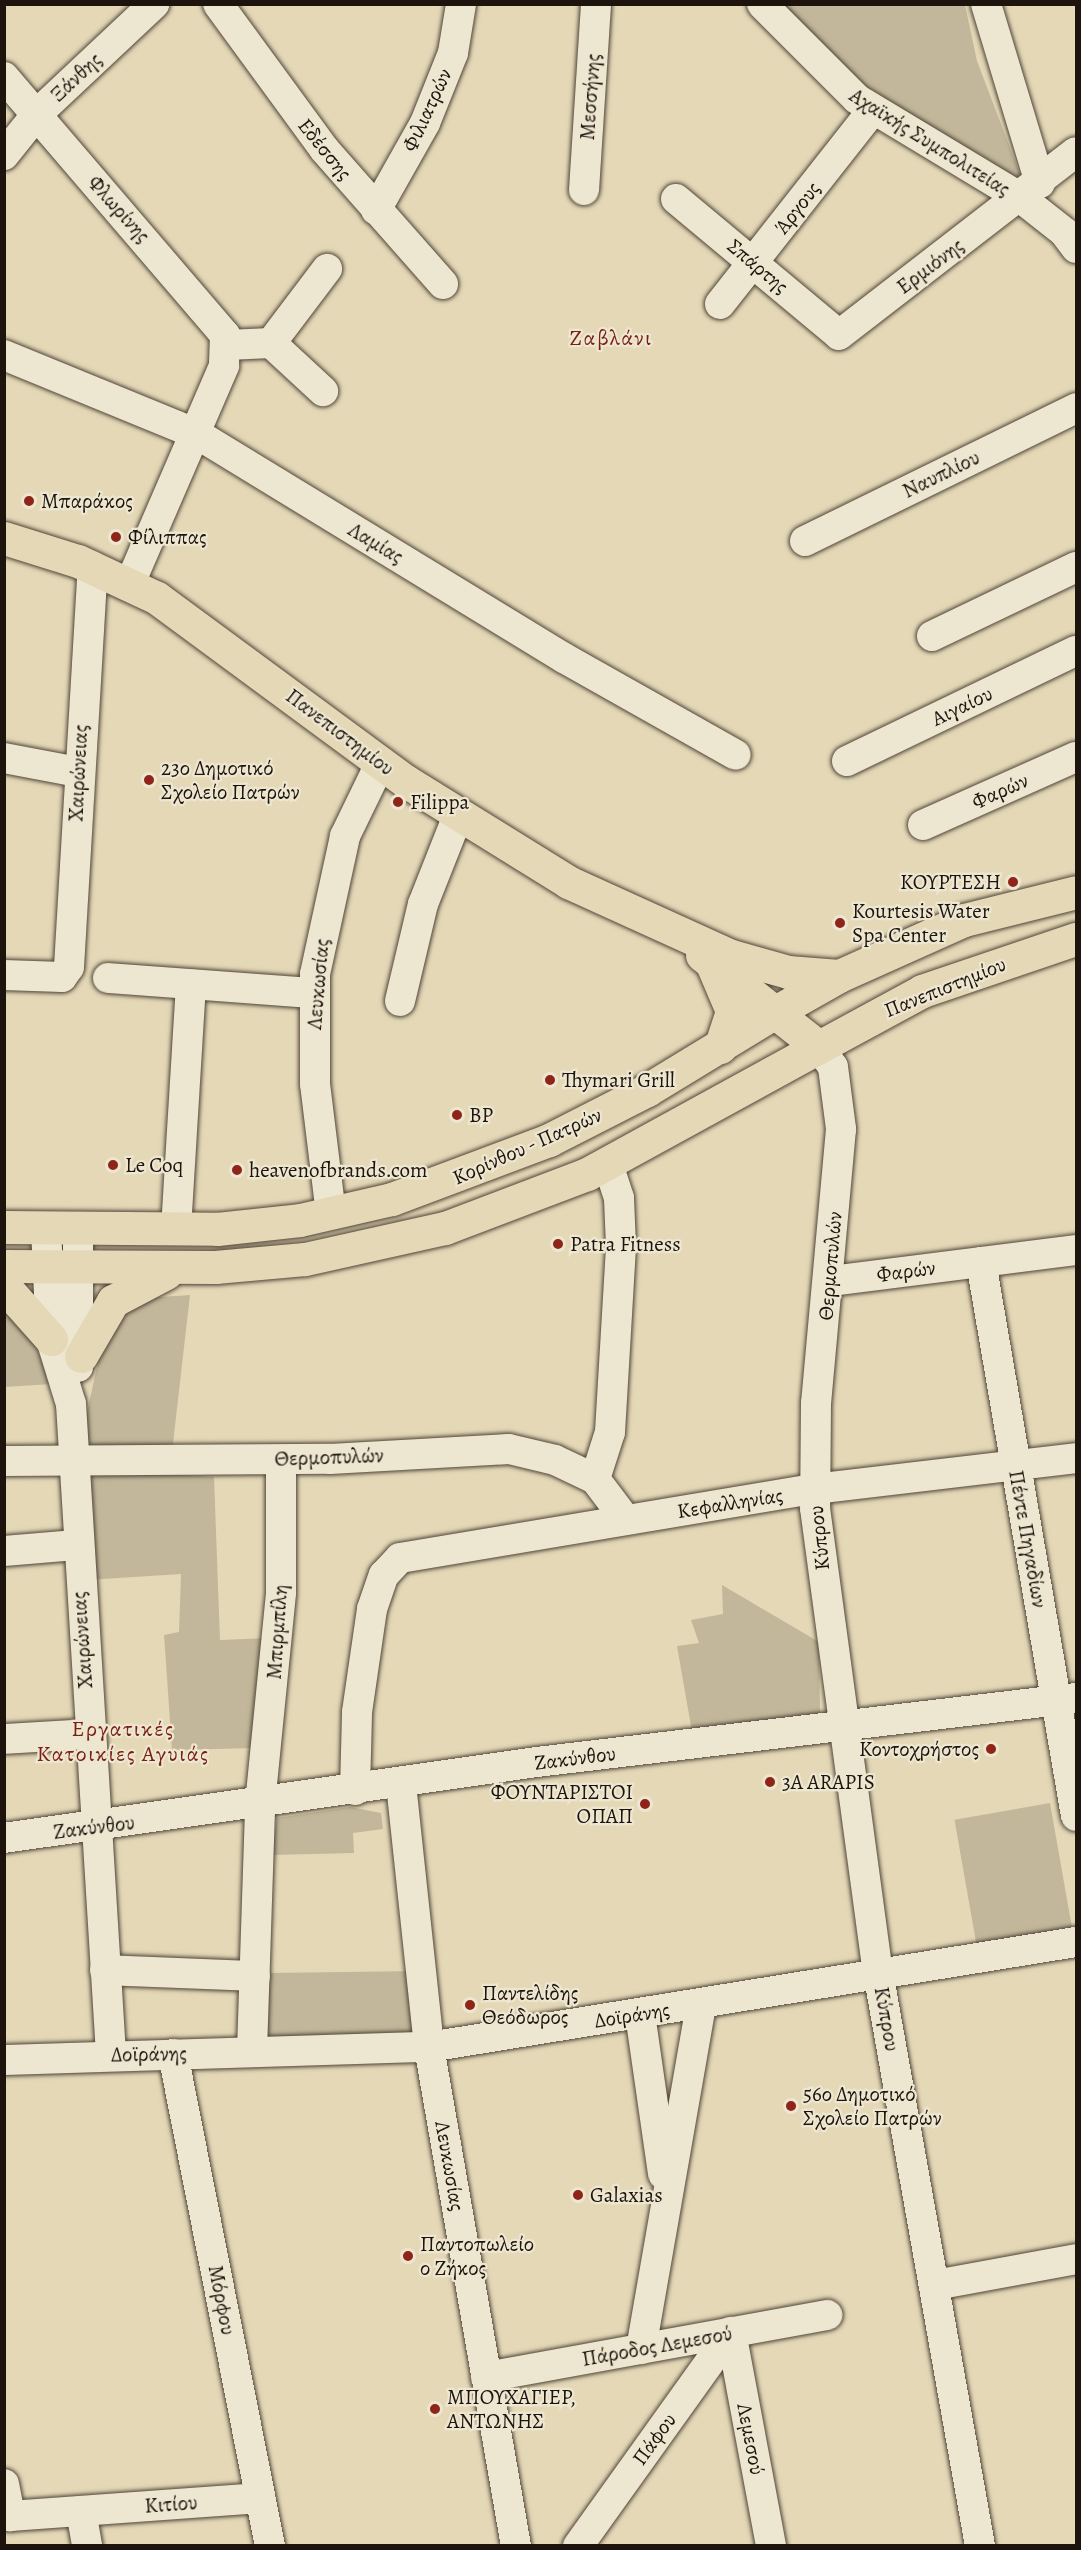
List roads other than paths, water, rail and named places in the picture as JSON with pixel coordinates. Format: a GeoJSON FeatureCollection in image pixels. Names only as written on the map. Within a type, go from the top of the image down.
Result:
{"type":"FeatureCollection","features":[{"type":"Feature","properties":{"kind":"main road","name":"Πανεπιστημίου"},"geometry":{"type":"LineString","coordinates":[[4,538],[93,567],[130,583],[171,607],[381,762],[568,882],[676,932],[774,969],[838,976]]}},
{"type":"Feature","properties":{"kind":"main road"},"geometry":{"type":"LineString","coordinates":[[838,976],[964,920],[1077,892]]}},
{"type":"Feature","properties":{"kind":"main road","name":"Πανεπιστημίου"},"geometry":{"type":"LineString","coordinates":[[676,932],[712,964],[777,1011],[819,1047],[922,992],[1077,939]]}},
{"type":"Feature","properties":{"kind":"main road"},"geometry":{"type":"LineString","coordinates":[[712,964],[732,1011],[720,1047]]}},
{"type":"Feature","properties":{"kind":"main road","name":"Κορίνθου - Πατρών"},"geometry":{"type":"LineString","coordinates":[[4,1227],[176,1229],[331,1214],[501,1162],[720,1047],[838,976]]}},
{"type":"Feature","properties":{"kind":"main road"},"geometry":{"type":"LineString","coordinates":[[4,1266],[179,1269],[305,1259],[380,1245],[472,1221],[608,1164],[819,1047]]}},
{"type":"Feature","properties":{"kind":"main road"},"geometry":{"type":"LineString","coordinates":[[73,1365],[113,1302],[179,1269]]}},
{"type":"Feature","properties":{"kind":"main road"},"geometry":{"type":"LineString","coordinates":[[4,1286],[51,1338]]}},
{"type":"Feature","properties":{"kind":"street","name":"Ξάνθης"},"geometry":{"type":"LineString","coordinates":[[4,155],[37,114],[154,4]]}},
{"type":"Feature","properties":{"kind":"street","name":"Εδέσσης"},"geometry":{"type":"LineString","coordinates":[[218,4],[274,86],[376,210],[443,284]]}},
{"type":"Feature","properties":{"kind":"street","name":"Φιλιατρών"},"geometry":{"type":"LineString","coordinates":[[376,210],[425,123],[453,53],[461,4]]}},
{"type":"Feature","properties":{"kind":"street","name":"Μεσσήνης"},"geometry":{"type":"LineString","coordinates":[[584,189],[596,4]]}},
{"type":"Feature","properties":{"kind":"street","name":"Αχαϊκής Συμπολιτείας"},"geometry":{"type":"LineString","coordinates":[[762,4],[872,111],[1030,190],[1077,248]]}},
{"type":"Feature","properties":{"kind":"street"},"geometry":{"type":"LineString","coordinates":[[986,4],[1030,190]]}},
{"type":"Feature","properties":{"kind":"street","name":"Φλωρίνης"},"geometry":{"type":"LineString","coordinates":[[4,77],[215,317],[227,345]]}},
{"type":"Feature","properties":{"kind":"street","name":"Άργους"},"geometry":{"type":"LineString","coordinates":[[720,304],[872,111]]}},
{"type":"Feature","properties":{"kind":"street","name":"Ερμιόνης"},"geometry":{"type":"LineString","coordinates":[[839,334],[1077,153]]}},
{"type":"Feature","properties":{"kind":"street","name":"Σπάρτης"},"geometry":{"type":"LineString","coordinates":[[676,199],[755,262],[839,334]]}},
{"type":"Feature","properties":{"kind":"street"},"geometry":{"type":"LineString","coordinates":[[271,343],[327,269]]}},
{"type":"Feature","properties":{"kind":"street"},"geometry":{"type":"LineString","coordinates":[[130,583],[197,434],[227,345],[271,343],[323,391]]}},
{"type":"Feature","properties":{"kind":"street","name":"Λαμίας"},"geometry":{"type":"LineString","coordinates":[[4,355],[197,434],[564,658],[736,755]]}},
{"type":"Feature","properties":{"kind":"street","name":"Ναυπλίου"},"geometry":{"type":"LineString","coordinates":[[805,541],[1077,408]]}},
{"type":"Feature","properties":{"kind":"street","name":"Χαιρώνειας"},"geometry":{"type":"LineString","coordinates":[[4,975],[62,977],[69,966],[78,772],[93,567]]}},
{"type":"Feature","properties":{"kind":"street"},"geometry":{"type":"LineString","coordinates":[[932,636],[1077,567]]}},
{"type":"Feature","properties":{"kind":"street","name":"Αιγαίου"},"geometry":{"type":"LineString","coordinates":[[847,761],[1077,651]]}},
{"type":"Feature","properties":{"kind":"street","name":"Φαρών"},"geometry":{"type":"LineString","coordinates":[[923,825],[1077,757]]}},
{"type":"Feature","properties":{"kind":"street"},"geometry":{"type":"LineString","coordinates":[[4,758],[78,772]]}},
{"type":"Feature","properties":{"kind":"street","name":"Λευκωσίας"},"geometry":{"type":"LineString","coordinates":[[331,1214],[318,1125],[314,993],[343,843],[381,762]]}},
{"type":"Feature","properties":{"kind":"street"},"geometry":{"type":"LineString","coordinates":[[400,1001],[423,904],[459,813]]}},
{"type":"Feature","properties":{"kind":"street"},"geometry":{"type":"LineString","coordinates":[[108,978],[314,993]]}},
{"type":"Feature","properties":{"kind":"street"},"geometry":{"type":"LineString","coordinates":[[176,1229],[191,984]]}},
{"type":"Feature","properties":{"kind":"street","name":"Θερμοπυλών"},"geometry":{"type":"LineString","coordinates":[[814,1489],[816,1403],[831,1281],[841,1129],[833,1067],[819,1047]]}},
{"type":"Feature","properties":{"kind":"street"},"geometry":{"type":"LineString","coordinates":[[595,1479],[609,1432],[621,1246],[619,1198],[608,1164]]}},
{"type":"Feature","properties":{"kind":"street"},"geometry":{"type":"LineString","coordinates":[[46,1228],[63,1268]]}},
{"type":"Feature","properties":{"kind":"street"},"geometry":{"type":"LineString","coordinates":[[73,1365],[51,1338],[63,1268],[78,1229]]}},
{"type":"Feature","properties":{"kind":"street","name":"Φαρών"},"geometry":{"type":"LineString","coordinates":[[831,1281],[1077,1250]]}},
{"type":"Feature","properties":{"kind":"street","name":"Πέντε Πηγαδίων"},"geometry":{"type":"LineString","coordinates":[[981,1262],[1016,1465],[1066,1699],[1077,1816]]}},
{"type":"Feature","properties":{"kind":"street","name":"Χαιρώνειας"},"geometry":{"type":"LineString","coordinates":[[63,1268],[73,1365],[70,1458],[111,2055]]}},
{"type":"Feature","properties":{"kind":"street","name":"Θερμοπυλών"},"geometry":{"type":"LineString","coordinates":[[4,1461],[70,1458],[281,1460],[509,1449],[555,1460],[595,1479],[626,1520]]}},
{"type":"Feature","properties":{"kind":"street","name":"Κεφαλληνίας"},"geometry":{"type":"LineString","coordinates":[[355,1790],[366,1642],[375,1596],[388,1567],[416,1553],[814,1489],[1077,1458]]}},
{"type":"Feature","properties":{"kind":"street","name":"Μπιρμπίλη"},"geometry":{"type":"LineString","coordinates":[[252,2051],[260,1804],[281,1592],[281,1460]]}},
{"type":"Feature","properties":{"kind":"street","name":"Κύπρου"},"geometry":{"type":"LineString","coordinates":[[814,1489],[842,1728],[878,1972],[981,2546]]}},
{"type":"Feature","properties":{"kind":"street"},"geometry":{"type":"LineString","coordinates":[[4,1551],[76,1545]]}},
{"type":"Feature","properties":{"kind":"street","name":"Ζακύνθου"},"geometry":{"type":"LineString","coordinates":[[4,1838],[401,1784],[537,1762],[842,1728],[1066,1699]]}},
{"type":"Feature","properties":{"kind":"street"},"geometry":{"type":"LineString","coordinates":[[4,1740],[88,1734]]}},
{"type":"Feature","properties":{"kind":"street","name":"Λευκωσίας"},"geometry":{"type":"LineString","coordinates":[[401,1784],[429,2047],[516,2546]]}},
{"type":"Feature","properties":{"kind":"street","name":"Δοϊράνης"},"geometry":{"type":"LineString","coordinates":[[4,2060],[429,2047],[701,2004],[878,1972],[1077,1942]]}},
{"type":"Feature","properties":{"kind":"street"},"geometry":{"type":"LineString","coordinates":[[105,1970],[255,1976]]}},
{"type":"Feature","properties":{"kind":"street"},"geometry":{"type":"LineString","coordinates":[[641,2349],[701,2004]]}},
{"type":"Feature","properties":{"kind":"street"},"geometry":{"type":"LineString","coordinates":[[640,2014],[667,2201]]}},
{"type":"Feature","properties":{"kind":"street","name":"Μόρφου"},"geometry":{"type":"LineString","coordinates":[[173,2054],[270,2546]]}},
{"type":"Feature","properties":{"kind":"street"},"geometry":{"type":"LineString","coordinates":[[934,2284],[1077,2259]]}},
{"type":"Feature","properties":{"kind":"street","name":"Πάροδος Λεμεσού"},"geometry":{"type":"LineString","coordinates":[[486,2377],[827,2315]]}},
{"type":"Feature","properties":{"kind":"street","name":"Πάφου"},"geometry":{"type":"LineString","coordinates":[[578,2546],[731,2332]]}},
{"type":"Feature","properties":{"kind":"street","name":"Λεμεσού"},"geometry":{"type":"LineString","coordinates":[[731,2332],[771,2546]]}},
{"type":"Feature","properties":{"kind":"street","name":"Κιτίου"},"geometry":{"type":"LineString","coordinates":[[4,2484],[10,2516],[261,2498]]}},
{"type":"Feature","properties":{"kind":"street"},"geometry":{"type":"LineString","coordinates":[[81,2511],[87,2546]]}},
{"type":"Feature","properties":{"kind":"place","name":"Μπαράκος"},"geometry":{"type":"Point","coordinates":[29,501]}},
{"type":"Feature","properties":{"kind":"place","name":"Φίλιππας"},"geometry":{"type":"Point","coordinates":[116,537]}},
{"type":"Feature","properties":{"kind":"place","name":"23ο Δημοτικό Σχολείο Πατρών"},"geometry":{"type":"Point","coordinates":[149,780]}},
{"type":"Feature","properties":{"kind":"place","name":"Filippa"},"geometry":{"type":"Point","coordinates":[398,802]}},
{"type":"Feature","properties":{"kind":"place","name":"ΚΟΥΡΤΕΣΗ"},"geometry":{"type":"Point","coordinates":[1013,882]}},
{"type":"Feature","properties":{"kind":"place","name":"Kourtesis Water Spa Center"},"geometry":{"type":"Point","coordinates":[840,923]}},
{"type":"Feature","properties":{"kind":"place","name":"Thymari Grill"},"geometry":{"type":"Point","coordinates":[550,1080]}},
{"type":"Feature","properties":{"kind":"place","name":"BP"},"geometry":{"type":"Point","coordinates":[457,1115]}},
{"type":"Feature","properties":{"kind":"place","name":"Le Coq"},"geometry":{"type":"Point","coordinates":[113,1165]}},
{"type":"Feature","properties":{"kind":"place","name":"heavenofbrands.com"},"geometry":{"type":"Point","coordinates":[237,1170]}},
{"type":"Feature","properties":{"kind":"place","name":"Patra Fitness"},"geometry":{"type":"Point","coordinates":[558,1244]}},
{"type":"Feature","properties":{"kind":"place","name":"Κοντοχρήστος"},"geometry":{"type":"Point","coordinates":[991,1749]}},
{"type":"Feature","properties":{"kind":"place","name":"3A ARAPIS"},"geometry":{"type":"Point","coordinates":[770,1782]}},
{"type":"Feature","properties":{"kind":"place","name":"ΦΟΥΝΤΑΡΙΣΤΟΙ ΟΠΑΠ"},"geometry":{"type":"Point","coordinates":[645,1804]}},
{"type":"Feature","properties":{"kind":"place","name":"Παντελίδης Θεόδωρος"},"geometry":{"type":"Point","coordinates":[470,2005]}},
{"type":"Feature","properties":{"kind":"place","name":"56ο Δημοτικό Σχολείο Πατρών"},"geometry":{"type":"Point","coordinates":[791,2106]}},
{"type":"Feature","properties":{"kind":"place","name":"Galaxias"},"geometry":{"type":"Point","coordinates":[578,2195]}},
{"type":"Feature","properties":{"kind":"place","name":"Παντοπωλείο ο Ζήκος"},"geometry":{"type":"Point","coordinates":[408,2256]}},
{"type":"Feature","properties":{"kind":"place","name":"ΜΠΟΥΧΑΓΙΕΡ, ΑΝΤΩΝΗΣ"},"geometry":{"type":"Point","coordinates":[435,2409]}},
{"type":"Feature","properties":{"kind":"district","name":"Ζαβλάνι"},"geometry":{"type":"Point","coordinates":[611,339]}},
{"type":"Feature","properties":{"kind":"district","name":"Εργατικές Κατοικίες Αγυιάς"},"geometry":{"type":"Point","coordinates":[123,1742]}}]}
